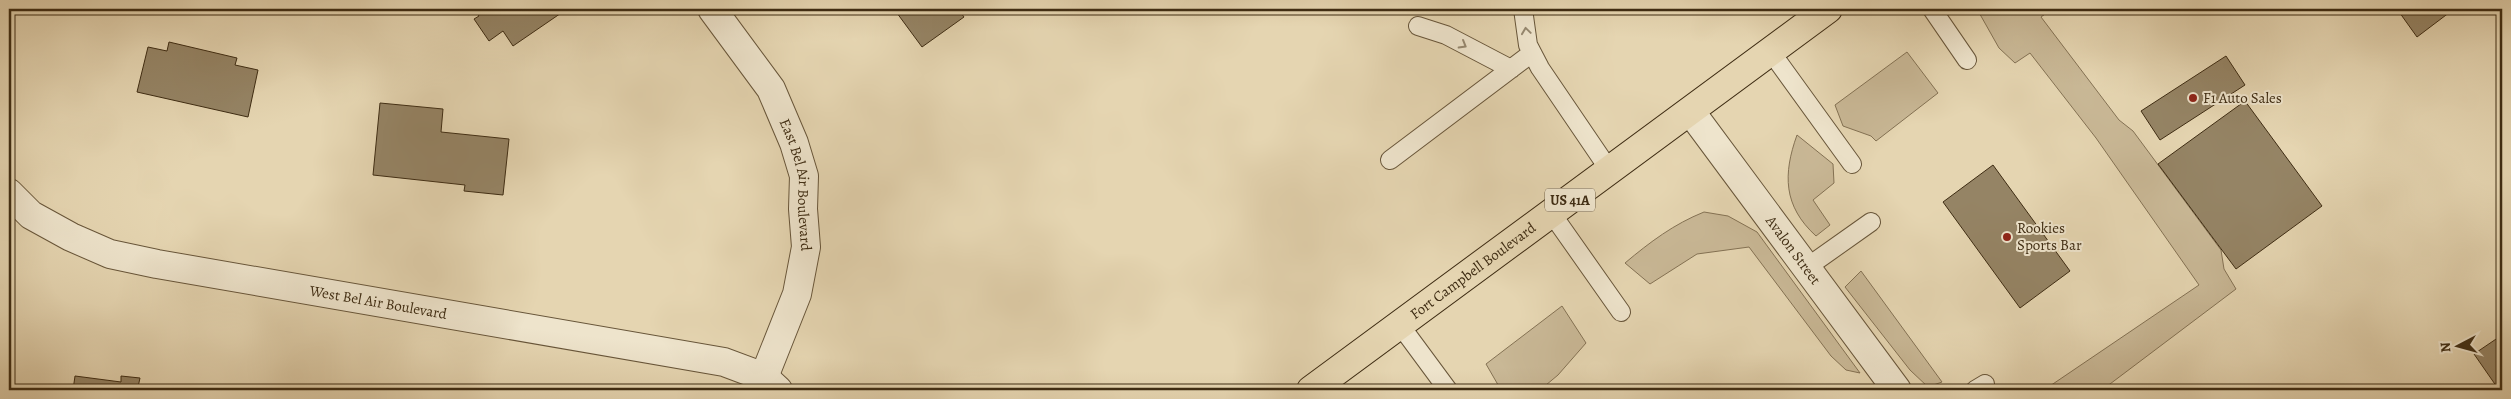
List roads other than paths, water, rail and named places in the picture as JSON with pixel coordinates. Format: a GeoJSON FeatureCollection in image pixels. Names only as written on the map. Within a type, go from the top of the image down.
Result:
{"type":"FeatureCollection","features":[{"type":"Feature","properties":{"kind":"highway","name":"Fort Campbell Boulevard"},"geometry":{"type":"LineString","coordinates":[[1311,390],[1691,112],[1828,9]]}},
{"type":"Feature","properties":{"kind":"street","name":"East Bel Air Boulevard"},"geometry":{"type":"LineString","coordinates":[[712,9],[771,89],[794,143],[804,176],[803,208],[806,247],[797,294],[771,384]]}},
{"type":"Feature","properties":{"kind":"street","name":"Avalon Street"},"geometry":{"type":"LineString","coordinates":[[1691,112],[1897,390]]}},
{"type":"Feature","properties":{"kind":"street","name":"West Bel Air Boulevard"},"geometry":{"type":"LineString","coordinates":[[9,193],[31,215],[71,237],[110,254],[157,264],[724,362],[771,384]]}},
{"type":"Feature","properties":{"kind":"lane"},"geometry":{"type":"LineString","coordinates":[[1523,9],[1528,44],[1540,68],[1610,171]]}},
{"type":"Feature","properties":{"kind":"lane"},"geometry":{"type":"LineString","coordinates":[[1932,9],[1967,60]]}},
{"type":"Feature","properties":{"kind":"lane"},"geometry":{"type":"LineString","coordinates":[[1418,26],[1446,35],[1510,69]]}},
{"type":"Feature","properties":{"kind":"lane"},"geometry":{"type":"LineString","coordinates":[[1771,52],[1852,164]]}},
{"type":"Feature","properties":{"kind":"lane"},"geometry":{"type":"LineString","coordinates":[[1390,160],[1532,53]]}},
{"type":"Feature","properties":{"kind":"lane"},"geometry":{"type":"LineString","coordinates":[[1552,214],[1621,312]]}},
{"type":"Feature","properties":{"kind":"lane"},"geometry":{"type":"LineString","coordinates":[[1806,268],[1871,222]]}},
{"type":"Feature","properties":{"kind":"lane"},"geometry":{"type":"LineString","coordinates":[[1400,325],[1448,390]]}},
{"type":"Feature","properties":{"kind":"place","name":"F1 Auto Sales"},"geometry":{"type":"Point","coordinates":[2193,98]}},
{"type":"Feature","properties":{"kind":"place","name":"Rookies Sports Bar"},"geometry":{"type":"Point","coordinates":[2007,237]}}]}
